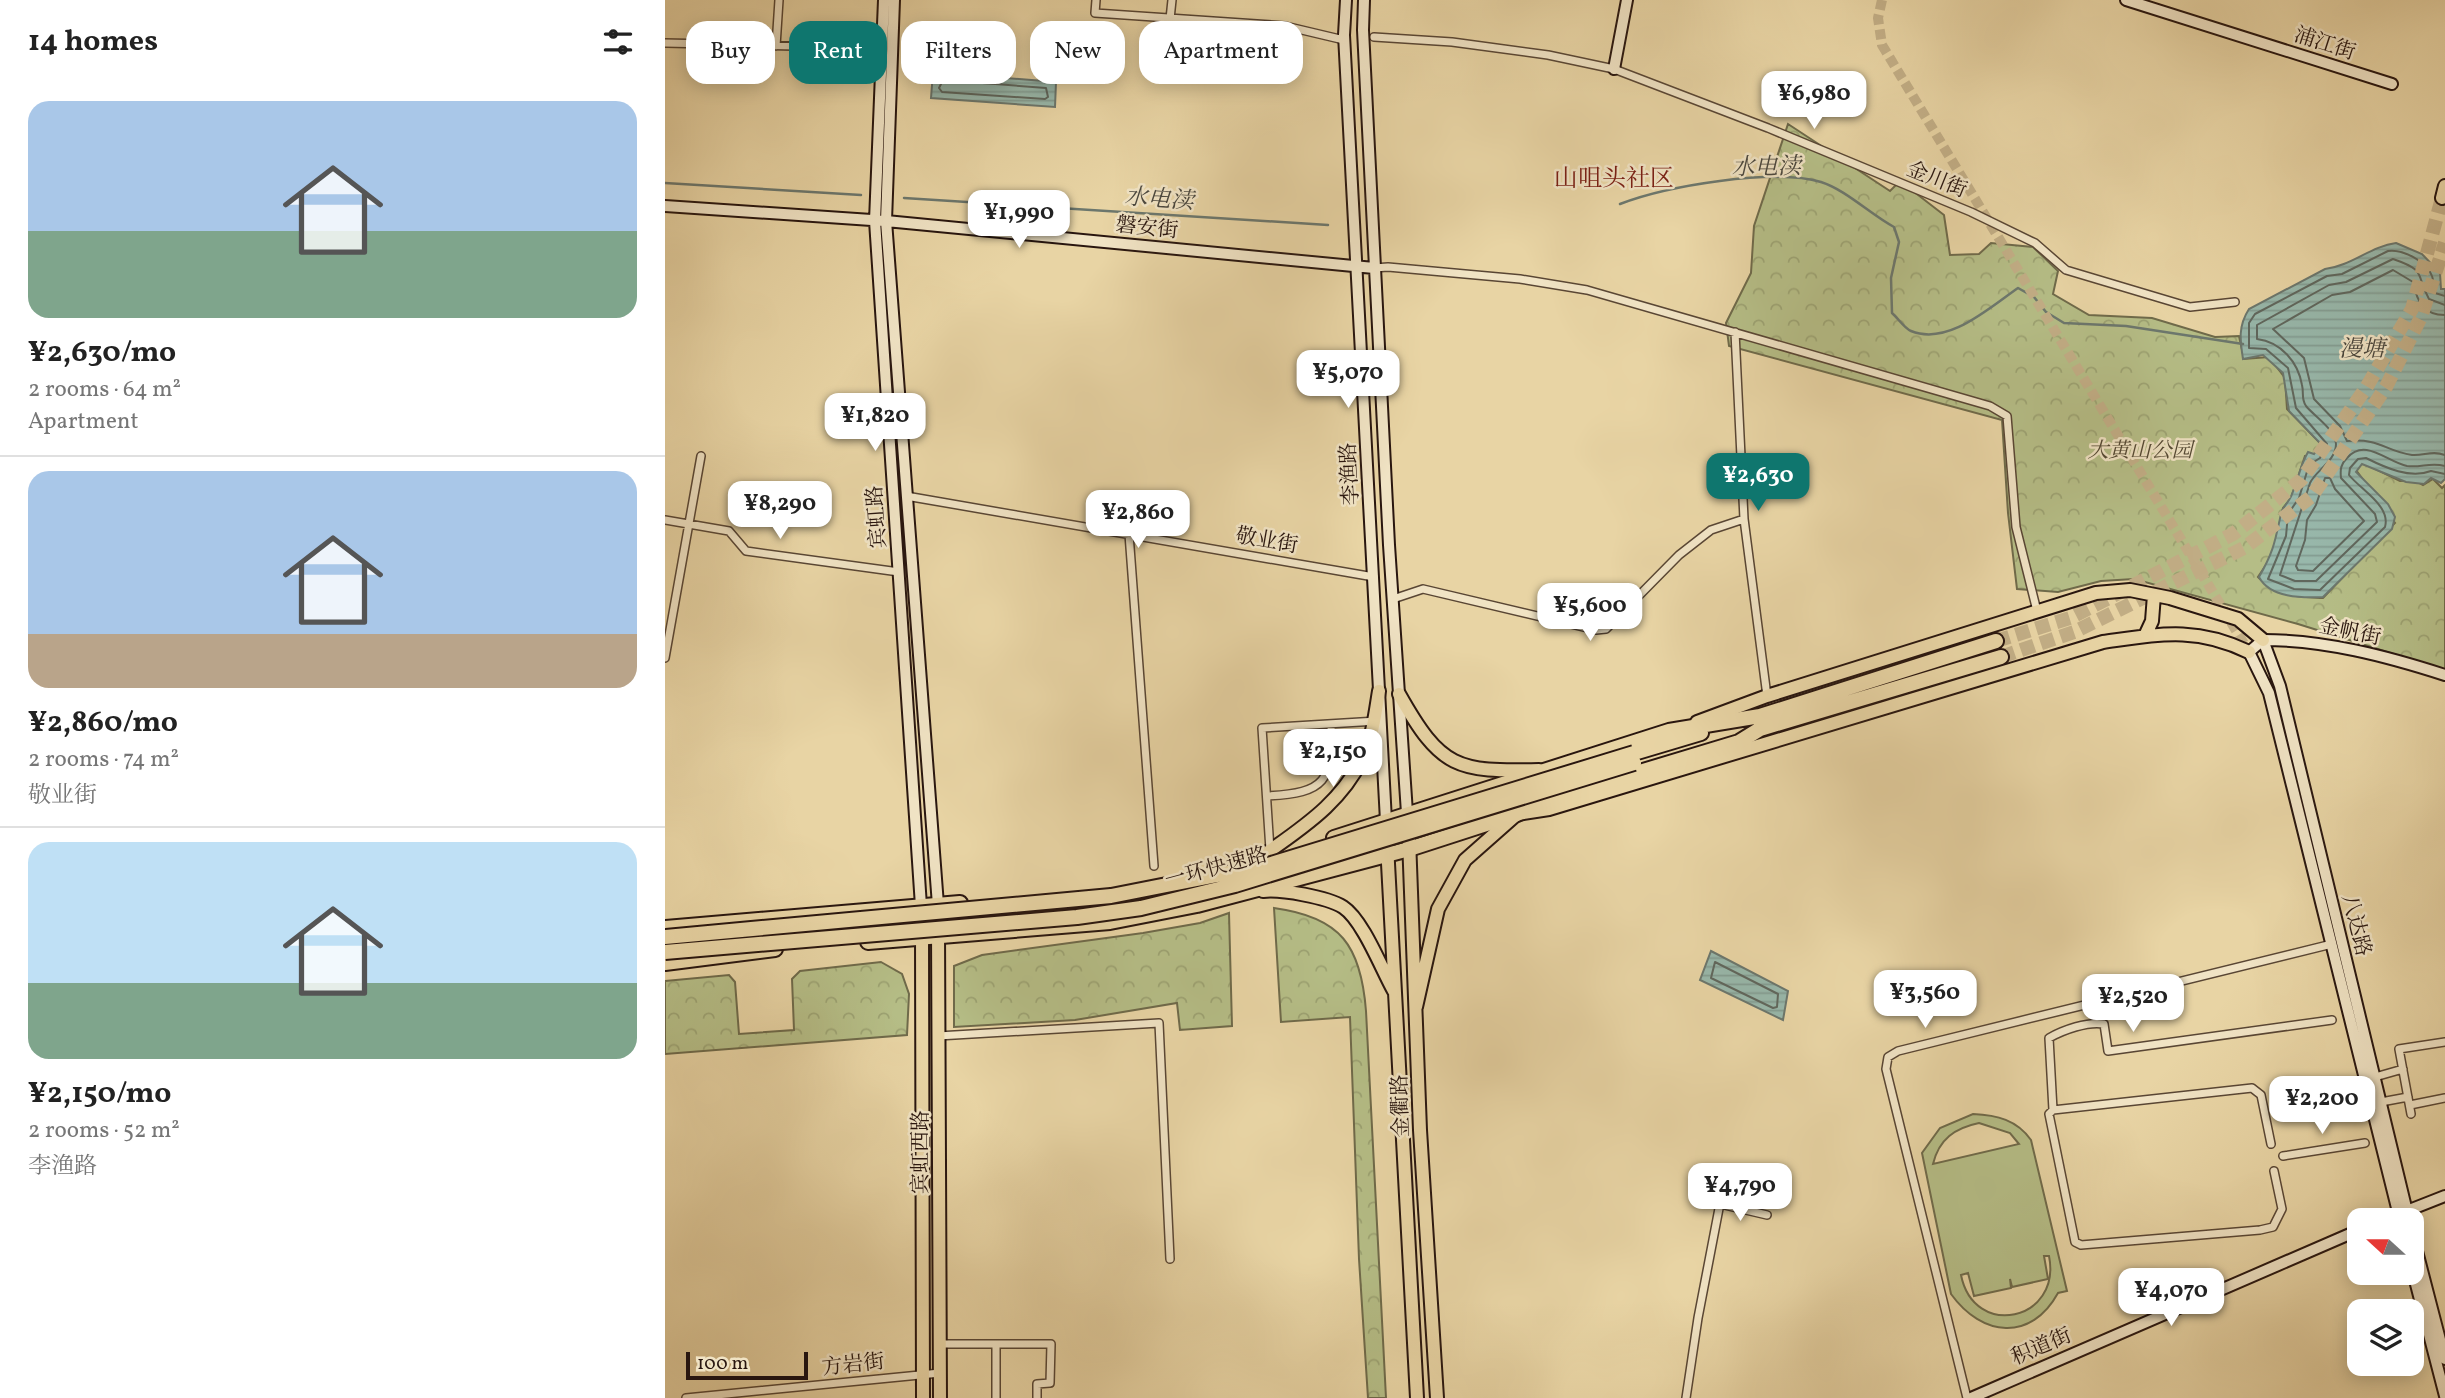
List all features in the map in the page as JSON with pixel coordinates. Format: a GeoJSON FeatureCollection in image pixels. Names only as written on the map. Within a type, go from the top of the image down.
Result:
{"type":"FeatureCollection","features":[{"type":"Feature","properties":{"kind":"highway"},"geometry":{"type":"LineString","coordinates":[[665,963],[790,948],[1110,922],[1245,893],[1409,849],[1517,814],[1547,800],[1739,741],[1760,722],[1996,642]]}},
{"type":"Feature","properties":{"kind":"highway"},"geometry":{"type":"LineString","coordinates":[[665,928],[1086,894],[1255,861],[1293,852],[1407,813],[1669,731],[1760,722],[2001,657]]}},
{"type":"Feature","properties":{"kind":"highway","name":"一环快速路"},"geometry":{"type":"LineString","coordinates":[[665,937],[1111,896],[1268,865],[1760,722]]}},
{"type":"Feature","properties":{"kind":"highway","name":"一环快速路"},"geometry":{"type":"LineString","coordinates":[[665,952],[1077,917],[1141,908],[1235,885],[1634,758]]}},
{"type":"Feature","properties":{"kind":"main road","name":"宾虹路"},"geometry":{"type":"LineString","coordinates":[[883,21],[884,0]]}},
{"type":"Feature","properties":{"kind":"main road","name":"宾虹路"},"geometry":{"type":"LineString","coordinates":[[894,0],[881,221],[907,496],[938,905]]}},
{"type":"Feature","properties":{"kind":"main road","name":"李渔路"},"geometry":{"type":"LineString","coordinates":[[1346,0],[1344,40],[1380,691]]}},
{"type":"Feature","properties":{"kind":"main road","name":"李渔路"},"geometry":{"type":"LineString","coordinates":[[1364,0],[1363,30],[1374,268],[1407,813]]}},
{"type":"Feature","properties":{"kind":"main road"},"geometry":{"type":"LineString","coordinates":[[1614,69],[1627,0]]}},
{"type":"Feature","properties":{"kind":"main road","name":"浦江街"},"geometry":{"type":"LineString","coordinates":[[2126,0],[2392,85]]}},
{"type":"Feature","properties":{"kind":"main road","name":"宾虹路"},"geometry":{"type":"LineString","coordinates":[[882,84],[881,221],[899,572],[921,906]]}},
{"type":"Feature","properties":{"kind":"main road","name":"磐安街"},"geometry":{"type":"LineString","coordinates":[[665,206],[881,221],[1374,268]]}},
{"type":"Feature","properties":{"kind":"main road"},"geometry":{"type":"LineString","coordinates":[[1669,731],[1767,696],[2096,593],[2130,590],[2238,619],[2263,640],[2249,652]]}},
{"type":"Feature","properties":{"kind":"main road"},"geometry":{"type":"LineString","coordinates":[[2145,636],[2152,621],[2154,595]]}},
{"type":"Feature","properties":{"kind":"main road"},"geometry":{"type":"LineString","coordinates":[[1416,1007],[1438,909],[1450,885],[1465,860],[1517,814],[1549,809],[2103,642],[2145,636],[2204,635],[2221,638],[2249,652],[2269,693],[2402,1208]]}},
{"type":"Feature","properties":{"kind":"main road","name":"金帆街"},"geometry":{"type":"LineString","coordinates":[[2263,640],[2302,640],[2400,661],[2445,675]]}},
{"type":"Feature","properties":{"kind":"main road","name":"八达路"},"geometry":{"type":"LineString","coordinates":[[2263,640],[2280,687],[2381,1102],[2402,1208]]}},
{"type":"Feature","properties":{"kind":"main road"},"geometry":{"type":"LineString","coordinates":[[1380,691],[1377,721],[1386,821]]}},
{"type":"Feature","properties":{"kind":"main road"},"geometry":{"type":"LineString","coordinates":[[1399,694],[1423,734],[1441,753],[1461,764],[1485,771],[1553,769]]}},
{"type":"Feature","properties":{"kind":"main road"},"geometry":{"type":"LineString","coordinates":[[1255,861],[1318,817],[1349,783],[1377,721]]}},
{"type":"Feature","properties":{"kind":"main road","name":"金衢路"},"geometry":{"type":"LineString","coordinates":[[1407,813],[1420,1130],[1437,1398]]}},
{"type":"Feature","properties":{"kind":"main road","name":"金衢路"},"geometry":{"type":"LineString","coordinates":[[1386,821],[1417,1398]]}},
{"type":"Feature","properties":{"kind":"main road"},"geometry":{"type":"LineString","coordinates":[[1245,893],[1270,890],[1305,895],[1344,907],[1369,944],[1395,993]]}},
{"type":"Feature","properties":{"kind":"main road","name":"宾虹西路"},"geometry":{"type":"LineString","coordinates":[[938,905],[940,1398]]}},
{"type":"Feature","properties":{"kind":"main road","name":"宾虹西路"},"geometry":{"type":"LineString","coordinates":[[921,906],[923,1398]]}},
{"type":"Feature","properties":{"kind":"main road"},"geometry":{"type":"LineString","coordinates":[[2420,1208],[2445,1196]]}},
{"type":"Feature","properties":{"kind":"main road","name":"积道街"},"geometry":{"type":"LineString","coordinates":[[1969,1398],[2347,1235]]}},
{"type":"Feature","properties":{"kind":"main road"},"geometry":{"type":"LineString","coordinates":[[2424,1278],[2445,1359]]}},
{"type":"Feature","properties":{"kind":"main road"},"geometry":{"type":"LineString","coordinates":[[2416,1285],[2445,1396]]}},
{"type":"Feature","properties":{"kind":"street"},"geometry":{"type":"LineString","coordinates":[[776,46],[779,0]]}},
{"type":"Feature","properties":{"kind":"street"},"geometry":{"type":"LineString","coordinates":[[1096,0],[1095,13],[1285,26],[1344,40]]}},
{"type":"Feature","properties":{"kind":"street"},"geometry":{"type":"LineString","coordinates":[[1170,19],[1172,0]]}},
{"type":"Feature","properties":{"kind":"street","name":"金川街"},"geometry":{"type":"LineString","coordinates":[[1374,37],[1452,42],[1548,55],[1614,69],[1768,128],[1971,212],[2035,243],[2066,270],[2190,307],[2235,302]]}},
{"type":"Feature","properties":{"kind":"street"},"geometry":{"type":"LineString","coordinates":[[665,43],[789,46]]}},
{"type":"Feature","properties":{"kind":"street"},"geometry":{"type":"LineString","coordinates":[[1374,268],[1520,279],[1587,290],[1990,406],[2007,416],[2015,527],[2037,611]]}},
{"type":"Feature","properties":{"kind":"street"},"geometry":{"type":"LineString","coordinates":[[1735,332],[1744,519],[1767,696]]}},
{"type":"Feature","properties":{"kind":"street"},"geometry":{"type":"LineString","coordinates":[[665,659],[701,456]]}},
{"type":"Feature","properties":{"kind":"street","name":"敬业街"},"geometry":{"type":"LineString","coordinates":[[907,496],[1374,576]]}},
{"type":"Feature","properties":{"kind":"street"},"geometry":{"type":"LineString","coordinates":[[1393,599],[1423,589],[1596,630],[1606,629],[1679,555],[1711,530],[1744,519]]}},
{"type":"Feature","properties":{"kind":"street"},"geometry":{"type":"LineString","coordinates":[[665,520],[729,531],[746,551],[899,572]]}},
{"type":"Feature","properties":{"kind":"street"},"geometry":{"type":"LineString","coordinates":[[1129,534],[1154,866]]}},
{"type":"Feature","properties":{"kind":"street"},"geometry":{"type":"LineString","coordinates":[[1271,850],[1262,728],[1377,721]]}},
{"type":"Feature","properties":{"kind":"street"},"geometry":{"type":"LineString","coordinates":[[1267,796],[1297,794],[1328,776],[1332,762],[1331,724]]}},
{"type":"Feature","properties":{"kind":"street"},"geometry":{"type":"LineString","coordinates":[[1969,1398],[1887,1069],[1888,1057],[1898,1051],[2332,944]]}},
{"type":"Feature","properties":{"kind":"street"},"geometry":{"type":"LineString","coordinates":[[2053,1110],[2049,1038],[2058,1033],[2096,1023],[2104,1024],[2108,1051],[2332,1020]]}},
{"type":"Feature","properties":{"kind":"street"},"geometry":{"type":"LineString","coordinates":[[938,1036],[1159,1023],[1170,1259]]}},
{"type":"Feature","properties":{"kind":"street"},"geometry":{"type":"LineString","coordinates":[[2410,1105],[2399,1049],[2445,1042]]}},
{"type":"Feature","properties":{"kind":"street"},"geometry":{"type":"LineString","coordinates":[[2375,1077],[2403,1069]]}},
{"type":"Feature","properties":{"kind":"street"},"geometry":{"type":"LineString","coordinates":[[2271,1144],[2261,1095],[2252,1088],[2053,1110],[2049,1114],[2075,1242],[2081,1245],[2273,1227],[2282,1209],[2274,1171]]}},
{"type":"Feature","properties":{"kind":"street"},"geometry":{"type":"LineString","coordinates":[[2381,1102],[2410,1105],[2445,1098]]}},
{"type":"Feature","properties":{"kind":"street"},"geometry":{"type":"LineString","coordinates":[[2283,1156],[2365,1143]]}},
{"type":"Feature","properties":{"kind":"street"},"geometry":{"type":"LineString","coordinates":[[1686,1398],[1726,1172]]}},
{"type":"Feature","properties":{"kind":"street"},"geometry":{"type":"LineString","coordinates":[[1720,1204],[1767,1215]]}},
{"type":"Feature","properties":{"kind":"street"},"geometry":{"type":"LineString","coordinates":[[940,1344],[1051,1344],[1050,1383],[1037,1384],[1037,1398]]}},
{"type":"Feature","properties":{"kind":"street"},"geometry":{"type":"LineString","coordinates":[[996,1344],[996,1398]]}},
{"type":"Feature","properties":{"kind":"street","name":"方岩街"},"geometry":{"type":"LineString","coordinates":[[686,1398],[940,1373]]}},
{"type":"Feature","properties":{"kind":"green space","name":"大黄山公园"},"geometry":{"type":"Polygon","coordinates":[[[1788,124],[1890,191],[1900,181],[1944,215],[1950,255],[1979,254],[1991,243],[2033,247],[2058,271],[2053,294],[2089,315],[2152,318],[2215,337],[2239,336],[2244,359],[2269,357],[2285,378],[2287,409],[2321,444],[2315,455],[2305,456],[2291,498],[2283,508],[2272,556],[2258,577],[2272,589],[2296,596],[2323,598],[2395,523],[2356,470],[2361,462],[2400,481],[2414,480],[2423,485],[2433,479],[2442,488],[2445,485],[2445,670],[2298,624],[2134,579],[2101,581],[2058,592],[2017,589],[2008,513],[2002,420],[1729,346],[1726,323],[1751,273],[1754,226],[1788,124]]]}},
{"type":"Feature","properties":{"kind":"green space"},"geometry":{"type":"Polygon","coordinates":[[[1274,908],[1297,912],[1331,927],[1352,952],[1359,969],[1366,1011],[1386,1398],[1368,1398],[1359,1259],[1350,1017],[1281,1022],[1274,908]]]}},
{"type":"Feature","properties":{"kind":"green space"},"geometry":{"type":"Polygon","coordinates":[[[1229,913],[1232,1026],[1180,1030],[1177,1003],[1075,1020],[954,1027],[954,966],[982,955],[1143,933],[1200,923],[1229,913]]]}},
{"type":"Feature","properties":{"kind":"green space"},"geometry":{"type":"Polygon","coordinates":[[[881,962],[902,974],[909,994],[907,1035],[665,1054],[665,981],[729,975],[735,982],[739,1034],[794,1030],[792,979],[800,971],[881,962]]]}},
{"type":"Feature","properties":{"kind":"green space"},"geometry":{"type":"Polygon","coordinates":[[[1973,1114],[1990,1116],[2013,1123],[2031,1140],[2067,1291],[2058,1293],[2047,1309],[2034,1320],[2006,1328],[1991,1326],[1963,1308],[1951,1294],[1922,1153],[1940,1128],[1973,1114]],[[1979,1123],[1949,1136],[1939,1148],[1933,1164],[2019,1144],[2010,1133],[1979,1123]],[[2044,1256],[2048,1279],[2012,1287],[2010,1279],[2011,1288],[1974,1296],[1968,1273],[1961,1275],[1969,1296],[1982,1309],[1998,1315],[2015,1314],[2030,1308],[2043,1296],[2049,1278],[2049,1256],[2044,1256]]]}},
{"type":"Feature","properties":{"kind":"water"},"geometry":{"type":"Polygon","coordinates":[[[1016,79],[1030,80],[1030,84],[1056,84],[1055,107],[931,98],[932,84],[1016,84],[1016,79]]]}},
{"type":"Feature","properties":{"kind":"water","name":"漫塘"},"geometry":{"type":"Polygon","coordinates":[[[2396,243],[2422,254],[2440,273],[2441,289],[2445,289],[2445,479],[2441,483],[2431,478],[2424,484],[2406,482],[2362,464],[2356,472],[2388,504],[2395,517],[2392,529],[2323,597],[2296,597],[2279,593],[2264,584],[2259,577],[2271,553],[2282,511],[2291,497],[2305,457],[2308,452],[2314,454],[2321,444],[2289,411],[2283,373],[2263,355],[2243,359],[2243,321],[2249,309],[2325,269],[2396,243]]]}},
{"type":"Feature","properties":{"kind":"water"},"geometry":{"type":"Polygon","coordinates":[[[1711,951],[1788,991],[1783,1020],[1700,980],[1711,951]]]}},
{"type":"Feature","properties":{"kind":"waterway","name":"水电渎"},"geometry":{"type":"LineString","coordinates":[[1620,204],[1664,191],[1720,181],[1776,177],[1821,182],[1840,191],[1894,227],[1899,242],[1891,278],[1892,313],[1911,331],[1925,334],[1953,329],[1967,323],[2018,288],[2034,297],[2046,312],[2064,323],[2126,326],[2243,344]]}},
{"type":"Feature","properties":{"kind":"waterway","name":"水电渎"},"geometry":{"type":"LineString","coordinates":[[665,183],[861,195]]}},
{"type":"Feature","properties":{"kind":"waterway","name":"水电渎"},"geometry":{"type":"LineString","coordinates":[[904,198],[1328,225]]}},
{"type":"Feature","properties":{"kind":"tunnel"},"geometry":{"type":"LineString","coordinates":[[1882,0],[1878,18],[1882,45],[2249,652]]}},
{"type":"Feature","properties":{"kind":"tunnel"},"geometry":{"type":"LineString","coordinates":[[1996,641],[2070,618],[2233,534],[2301,480],[2366,388],[2412,309],[2442,198]]}},
{"type":"Feature","properties":{"kind":"tunnel"},"geometry":{"type":"LineString","coordinates":[[2001,657],[2074,632],[2244,548],[2312,496],[2386,387],[2421,317],[2445,243]]}},
{"type":"Feature","properties":{"kind":"district","name":"山咀头社区"},"geometry":{"type":"Point","coordinates":[1614,178]}}]}
